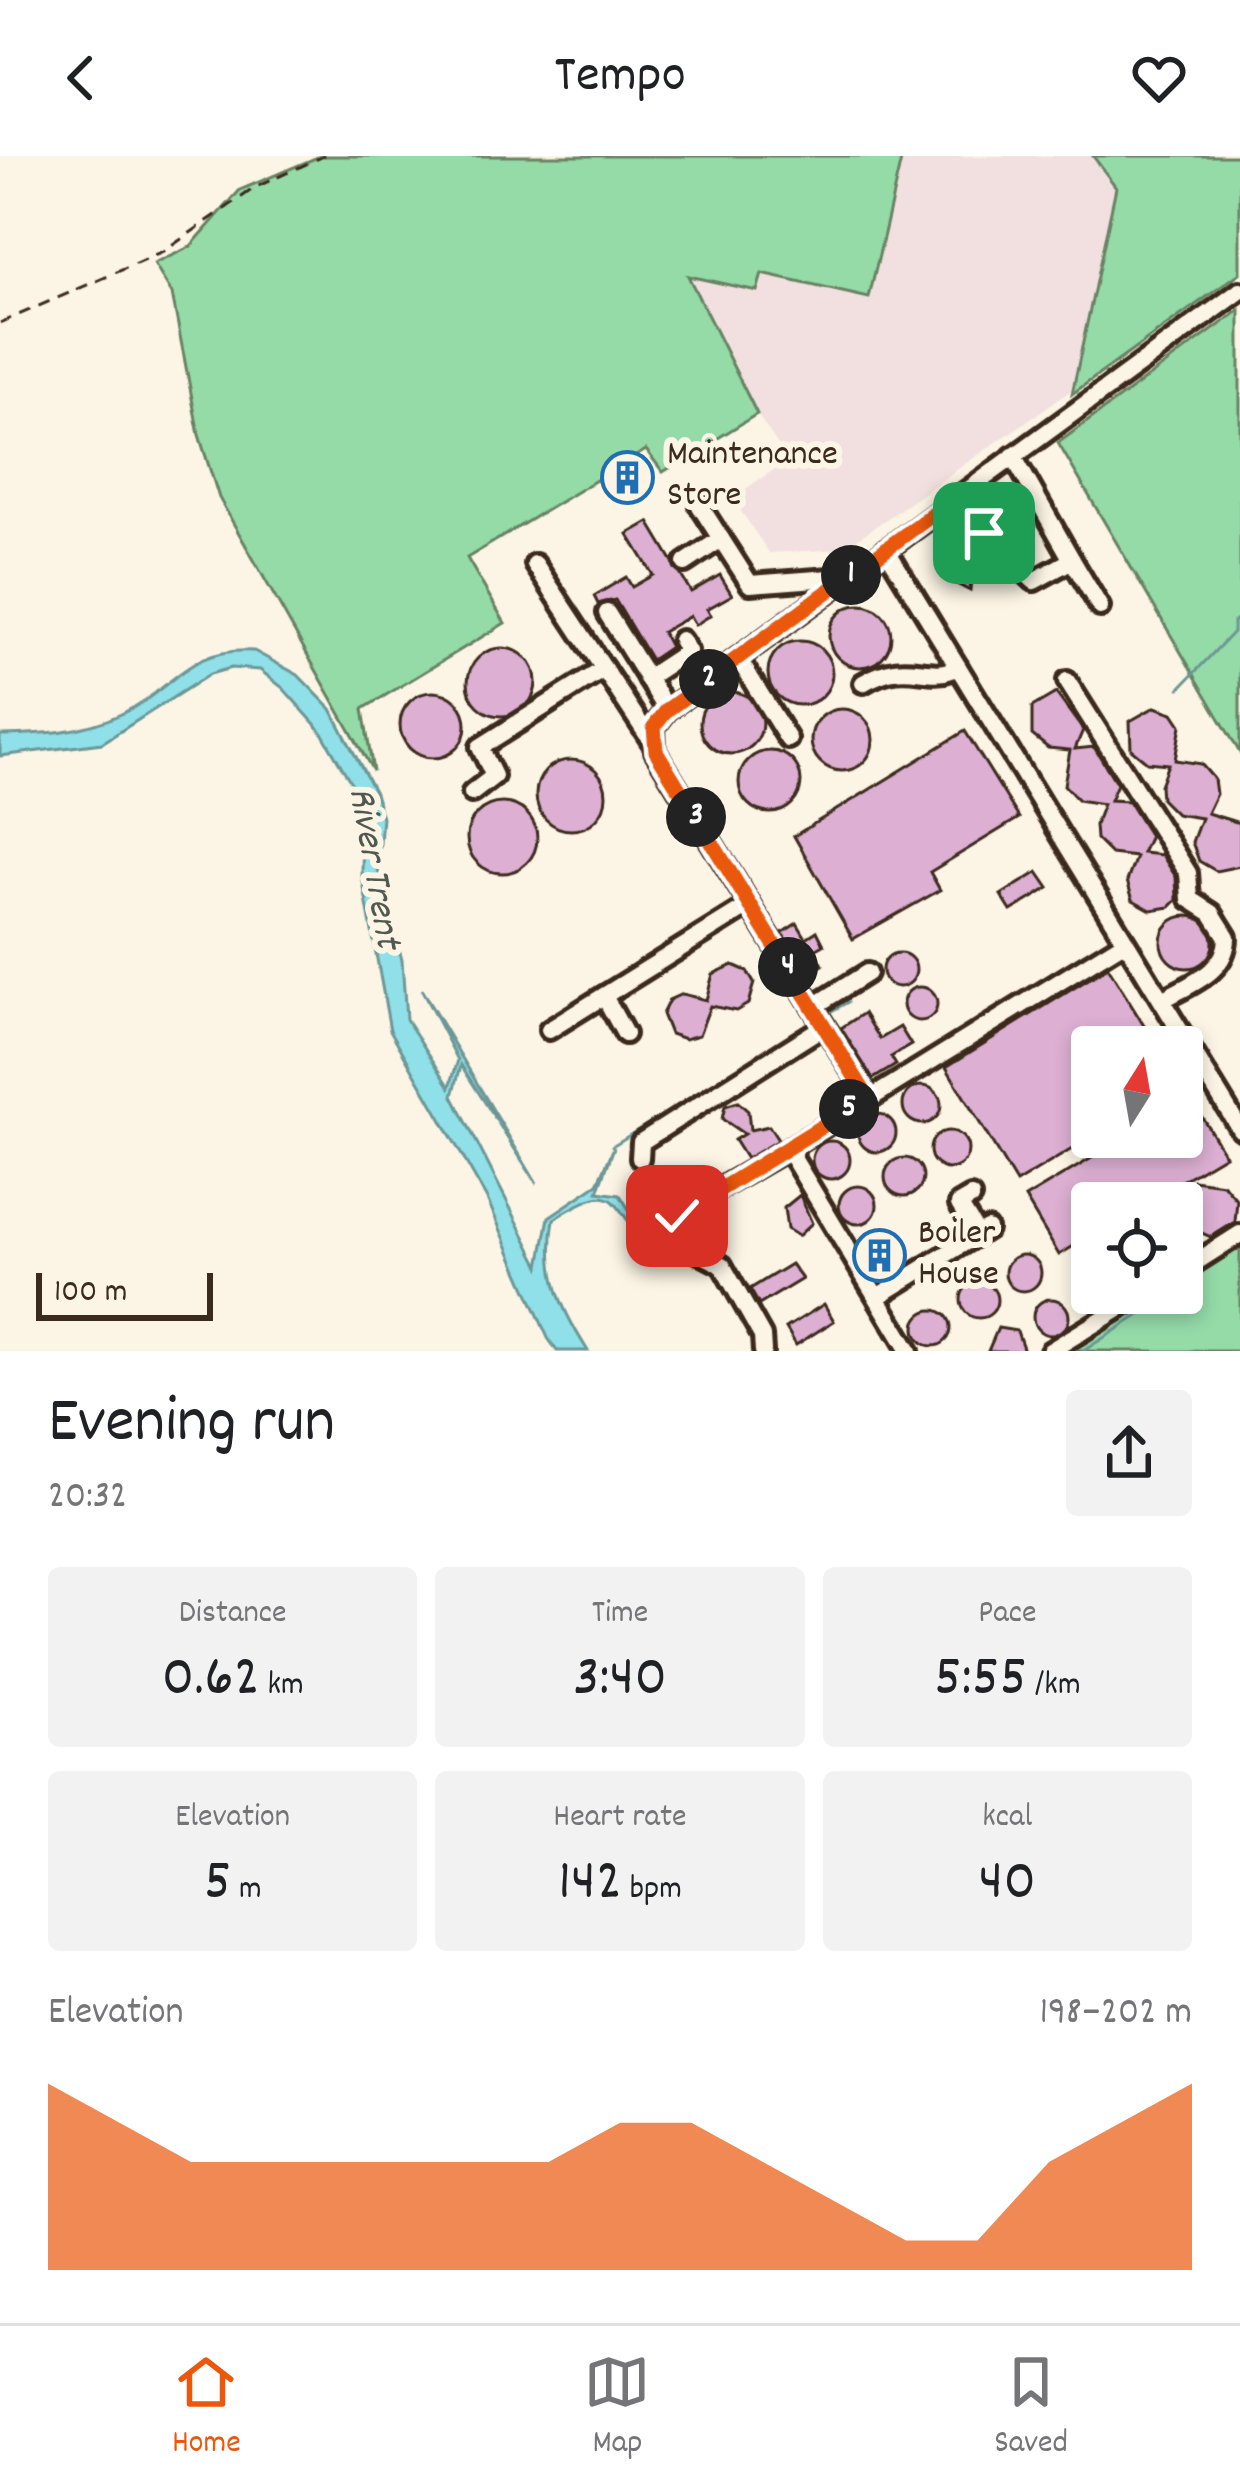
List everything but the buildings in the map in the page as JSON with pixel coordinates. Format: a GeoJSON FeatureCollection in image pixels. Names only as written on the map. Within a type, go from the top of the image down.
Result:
{"type":"FeatureCollection","features":[{"type":"Feature","properties":{"kind":"lane"},"geometry":{"type":"LineString","coordinates":[[652,742],[654,727],[667,710],[1240,291]]}},
{"type":"Feature","properties":{"kind":"lane"},"geometry":{"type":"LineString","coordinates":[[1013,457],[1100,608]]}},
{"type":"Feature","properties":{"kind":"lane"},"geometry":{"type":"LineString","coordinates":[[955,498],[971,522],[1034,581],[1072,560]]}},
{"type":"Feature","properties":{"kind":"lane"},"geometry":{"type":"LineString","coordinates":[[700,506],[750,584],[831,578],[838,584]]}},
{"type":"Feature","properties":{"kind":"lane"},"geometry":{"type":"LineString","coordinates":[[685,563],[721,539]]}},
{"type":"Feature","properties":{"kind":"lane"},"geometry":{"type":"LineString","coordinates":[[886,549],[1240,1130]]}},
{"type":"Feature","properties":{"kind":"lane"},"geometry":{"type":"LineString","coordinates":[[535,565],[652,742],[868,1098]]}},
{"type":"Feature","properties":{"kind":"lane"},"geometry":{"type":"LineString","coordinates":[[607,613],[667,710]]}},
{"type":"Feature","properties":{"kind":"lane"},"geometry":{"type":"LineString","coordinates":[[647,678],[688,651],[681,640]]}},
{"type":"Feature","properties":{"kind":"lane"},"geometry":{"type":"LineString","coordinates":[[738,658],[788,739]]}},
{"type":"Feature","properties":{"kind":"lane"},"geometry":{"type":"LineString","coordinates":[[862,683],[891,668],[940,674],[958,668]]}},
{"type":"Feature","properties":{"kind":"lane"},"geometry":{"type":"LineString","coordinates":[[472,793],[494,776],[480,747],[604,669]]}},
{"type":"Feature","properties":{"kind":"lane"},"geometry":{"type":"LineString","coordinates":[[1067,682],[1188,873],[1190,899],[1212,913],[1227,937],[1222,961],[1214,969],[1164,999]]}},
{"type":"Feature","properties":{"kind":"lane"},"geometry":{"type":"LineString","coordinates":[[549,1030],[750,905]]}},
{"type":"Feature","properties":{"kind":"lane"},"geometry":{"type":"LineString","coordinates":[[764,1351],[762,1336],[722,1265],[678,1242],[674,1227],[686,1208],[1124,942]]}},
{"type":"Feature","properties":{"kind":"lane"},"geometry":{"type":"LineString","coordinates":[[813,1007],[867,973]]}},
{"type":"Feature","properties":{"kind":"lane"},"geometry":{"type":"LineString","coordinates":[[604,996],[625,1034]]}},
{"type":"Feature","properties":{"kind":"lane"},"geometry":{"type":"LineString","coordinates":[[640,1158],[641,1142],[824,1026]]}},
{"type":"Feature","properties":{"kind":"lane"},"geometry":{"type":"LineString","coordinates":[[795,1145],[793,1158],[909,1351]]}},
{"type":"Feature","properties":{"kind":"lane"},"geometry":{"type":"LineString","coordinates":[[877,1297],[982,1232],[959,1204],[971,1197]]}},
{"type":"Feature","properties":{"kind":"lane"},"geometry":{"type":"LineString","coordinates":[[1203,1258],[1240,1234]]}},
{"type":"Feature","properties":{"kind":"lane"},"geometry":{"type":"LineString","coordinates":[[1050,1351],[1111,1314]]}},
{"type":"Feature","properties":{"kind":"path"},"geometry":{"type":"LineString","coordinates":[[0,322],[163,252],[256,187],[324,156]]}},
{"type":"Feature","properties":{"kind":"shaded area"},"geometry":{"type":"Polygon","coordinates":[[[819,156],[1240,156],[1240,273],[843,549],[769,553],[732,498],[788,460],[757,414],[671,244],[819,156]]]}},
{"type":"Feature","properties":{"kind":"green space"},"geometry":{"type":"Polygon","coordinates":[[[320,156],[902,156],[869,298],[762,274],[757,291],[688,276],[757,414],[663,472],[646,450],[467,558],[505,623],[363,709],[373,771],[219,498],[199,435],[172,294],[154,264],[190,247],[240,190],[320,156]]]}},
{"type":"Feature","properties":{"kind":"green space"},"geometry":{"type":"Polygon","coordinates":[[[1093,156],[1240,156],[1240,273],[1072,394],[1116,187],[1093,156]]]}},
{"type":"Feature","properties":{"kind":"green space"},"geometry":{"type":"Polygon","coordinates":[[[1240,310],[1240,753],[1058,443],[1240,310]]]}},
{"type":"Feature","properties":{"kind":"green space"},"geometry":{"type":"Polygon","coordinates":[[[1240,1238],[1240,1351],[1065,1351],[1124,1314],[1203,1314],[1203,1264],[1240,1238]]]}},
{"type":"Feature","properties":{"kind":"water","name":"River Trent"},"geometry":{"type":"Polygon","coordinates":[[[254,651],[298,675],[331,709],[375,793],[382,817],[378,870],[402,960],[406,1019],[450,1087],[458,1060],[421,989],[537,1184],[461,1065],[453,1096],[540,1266],[549,1217],[598,1184],[614,1147],[598,1192],[620,1195],[646,1237],[605,1198],[577,1205],[554,1219],[551,1257],[557,1289],[588,1351],[557,1351],[548,1338],[487,1199],[390,1030],[362,877],[363,816],[357,793],[321,731],[283,688],[260,670],[231,668],[210,674],[102,743],[0,756],[0,735],[91,725],[139,704],[196,663],[231,652],[254,651]]]}},
{"type":"Feature","properties":{"kind":"waterway"},"geometry":{"type":"LineString","coordinates":[[1180,688],[1233,632],[1233,622],[1240,617]]}},
{"type":"Feature","properties":{"kind":"waterway"},"geometry":{"type":"LineString","coordinates":[[828,1013],[848,1002]]}},
{"type":"Feature","properties":{"kind":"waterway"},"geometry":{"type":"LineString","coordinates":[[612,1146],[813,1022]]}},
{"type":"Feature","properties":{"kind":"waterway"},"geometry":{"type":"LineString","coordinates":[[1083,1351],[1141,1314]]}},
{"type":"Feature","properties":{"kind":"place","name":"Maintenance Store"},"geometry":{"type":"Point","coordinates":[628,477]}},
{"type":"Feature","properties":{"kind":"place","name":"Boiler House"},"geometry":{"type":"Point","coordinates":[879,1256]}},
{"type":"Feature","properties":{"kind":"route"},"geometry":{"type":"LineString","coordinates":[[677,1216],[868,1098],[656,751],[654,727],[667,710],[955,498],[984,533]]}}]}
